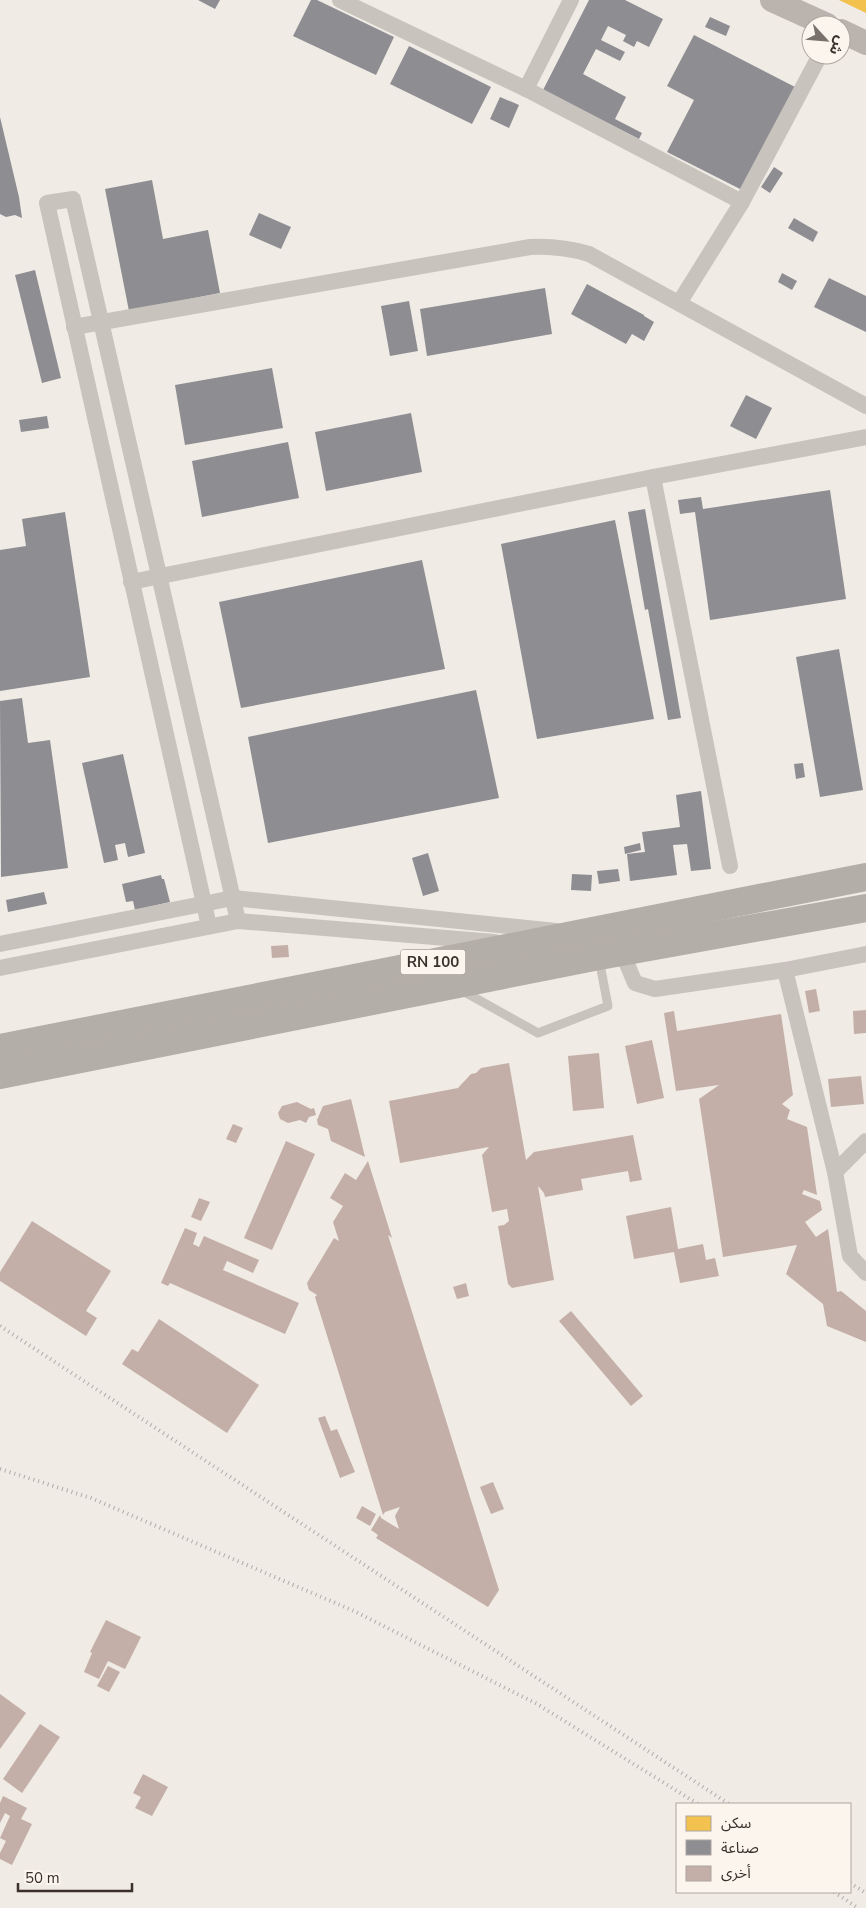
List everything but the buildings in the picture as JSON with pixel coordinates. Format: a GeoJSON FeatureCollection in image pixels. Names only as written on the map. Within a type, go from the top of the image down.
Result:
{"type":"FeatureCollection","features":[{"type":"Feature","properties":{"kind":"highway","name":"RN 100"},"geometry":{"type":"LineString","coordinates":[[0,1048],[866,877]]}},
{"type":"Feature","properties":{"kind":"highway","name":"RN 100"},"geometry":{"type":"LineString","coordinates":[[0,1075],[610,954],[866,908]]}},
{"type":"Feature","properties":{"kind":"main road"},"geometry":{"type":"LineString","coordinates":[[772,0],[805,15]]}},
{"type":"Feature","properties":{"kind":"main road"},"geometry":{"type":"LineString","coordinates":[[851,35],[866,42]]}},
{"type":"Feature","properties":{"kind":"street"},"geometry":{"type":"LineString","coordinates":[[340,0],[526,89],[742,202]]}},
{"type":"Feature","properties":{"kind":"street"},"geometry":{"type":"LineString","coordinates":[[526,89],[571,0]]}},
{"type":"Feature","properties":{"kind":"street"},"geometry":{"type":"LineString","coordinates":[[679,303],[742,202],[815,65]]}},
{"type":"Feature","properties":{"kind":"street"},"geometry":{"type":"LineString","coordinates":[[209,926],[47,203],[73,199],[238,921]]}},
{"type":"Feature","properties":{"kind":"street"},"geometry":{"type":"LineString","coordinates":[[74,327],[530,247],[553,246],[571,248],[589,254],[866,406]]}},
{"type":"Feature","properties":{"kind":"street"},"geometry":{"type":"LineString","coordinates":[[131,582],[866,436]]}},
{"type":"Feature","properties":{"kind":"street"},"geometry":{"type":"LineString","coordinates":[[653,477],[730,866]]}},
{"type":"Feature","properties":{"kind":"street"},"geometry":{"type":"LineString","coordinates":[[0,944],[233,898],[578,933]]}},
{"type":"Feature","properties":{"kind":"street"},"geometry":{"type":"LineString","coordinates":[[0,968],[238,921],[522,944]]}},
{"type":"Feature","properties":{"kind":"street"},"geometry":{"type":"LineString","coordinates":[[610,954],[635,983],[655,989],[785,970],[866,954]]}},
{"type":"Feature","properties":{"kind":"street"},"geometry":{"type":"LineString","coordinates":[[785,970],[835,1172],[850,1256],[866,1273]]}},
{"type":"Feature","properties":{"kind":"street"},"geometry":{"type":"LineString","coordinates":[[835,1172],[866,1141]]}},
{"type":"Feature","properties":{"kind":"lane"},"geometry":{"type":"LineString","coordinates":[[452,985],[538,1033],[608,1006],[610,954]]}},
{"type":"Feature","properties":{"kind":"railway"},"geometry":{"type":"LineString","coordinates":[[0,1326],[727,1803]]}},
{"type":"Feature","properties":{"kind":"railway"},"geometry":{"type":"LineString","coordinates":[[0,1469],[91,1498],[354,1611],[537,1704],[696,1803]]}},
{"type":"Feature","properties":{"kind":"railway"},"geometry":{"type":"LineString","coordinates":[[851,1884],[866,1893]]}},
{"type":"Feature","properties":{"kind":"railway"},"geometry":{"type":"LineString","coordinates":[[836,1893],[858,1908]]}}]}
